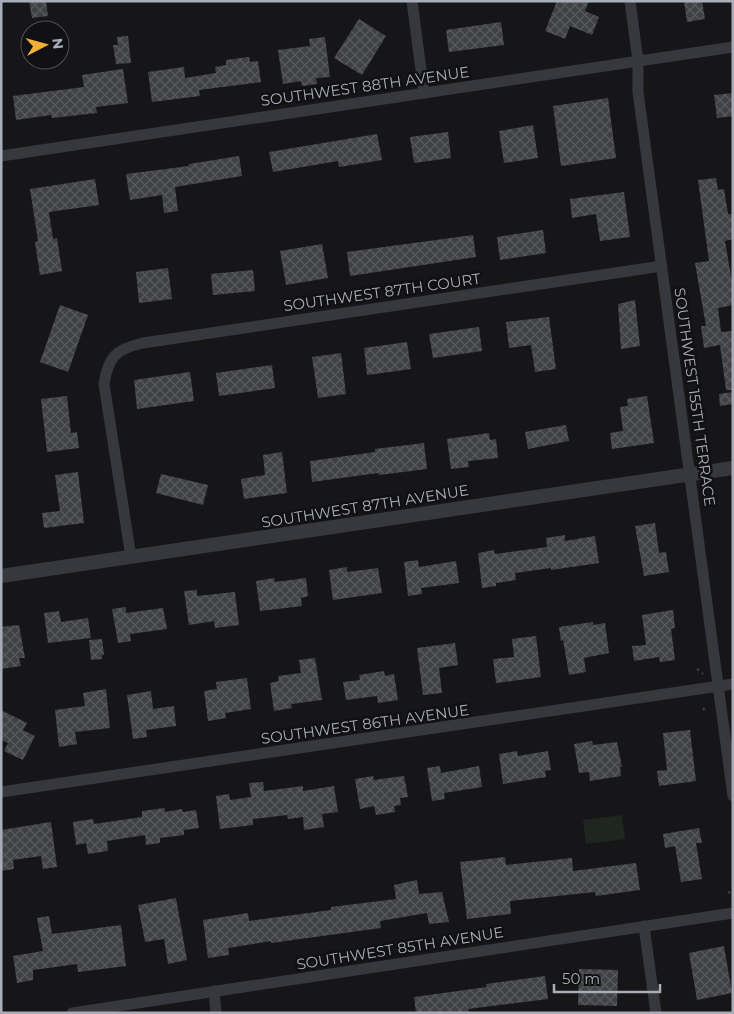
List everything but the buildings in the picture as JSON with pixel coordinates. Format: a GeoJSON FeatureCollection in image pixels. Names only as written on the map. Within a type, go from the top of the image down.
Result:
{"type":"FeatureCollection","features":[{"type":"Feature","properties":{"kind":"street"},"geometry":{"type":"LineString","coordinates":[[412,1],[424,92]]}},
{"type":"Feature","properties":{"kind":"street","name":"SOUTHWEST 155TH TERRACE"},"geometry":{"type":"LineString","coordinates":[[630,1],[638,61],[638,92],[733,796]]}},
{"type":"Feature","properties":{"kind":"street","name":"SOUTHWEST 88TH AVENUE"},"geometry":{"type":"LineString","coordinates":[[1,156],[733,47]]}},
{"type":"Feature","properties":{"kind":"street","name":"SOUTHWEST 87TH COURT"},"geometry":{"type":"LineString","coordinates":[[130,557],[105,393],[106,372],[110,360],[121,350],[143,343],[662,266]]}},
{"type":"Feature","properties":{"kind":"street","name":"SOUTHWEST 87TH AVENUE"},"geometry":{"type":"LineString","coordinates":[[1,576],[733,468]]}},
{"type":"Feature","properties":{"kind":"street","name":"SOUTHWEST 86TH AVENUE"},"geometry":{"type":"LineString","coordinates":[[1,792],[733,684]]}},
{"type":"Feature","properties":{"kind":"street","name":"SOUTHWEST 85TH AVENUE"},"geometry":{"type":"LineString","coordinates":[[72,1013],[733,913]]}},
{"type":"Feature","properties":{"kind":"street"},"geometry":{"type":"LineString","coordinates":[[644,926],[656,1013]]}},
{"type":"Feature","properties":{"kind":"street"},"geometry":{"type":"LineString","coordinates":[[214,991],[216,1013]]}},
{"type":"Feature","properties":{"kind":"path"},"geometry":{"type":"LineString","coordinates":[[697,669],[703,674]]}},
{"type":"Feature","properties":{"kind":"path"},"geometry":{"type":"LineString","coordinates":[[703,710],[707,705]]}},
{"type":"Feature","properties":{"kind":"path"},"geometry":{"type":"LineString","coordinates":[[728,892],[733,894]]}},
{"type":"Feature","properties":{"kind":"shaded area"},"geometry":{"type":"Polygon","coordinates":[[[622,815],[625,839],[586,844],[583,820],[622,815]]]}}]}
